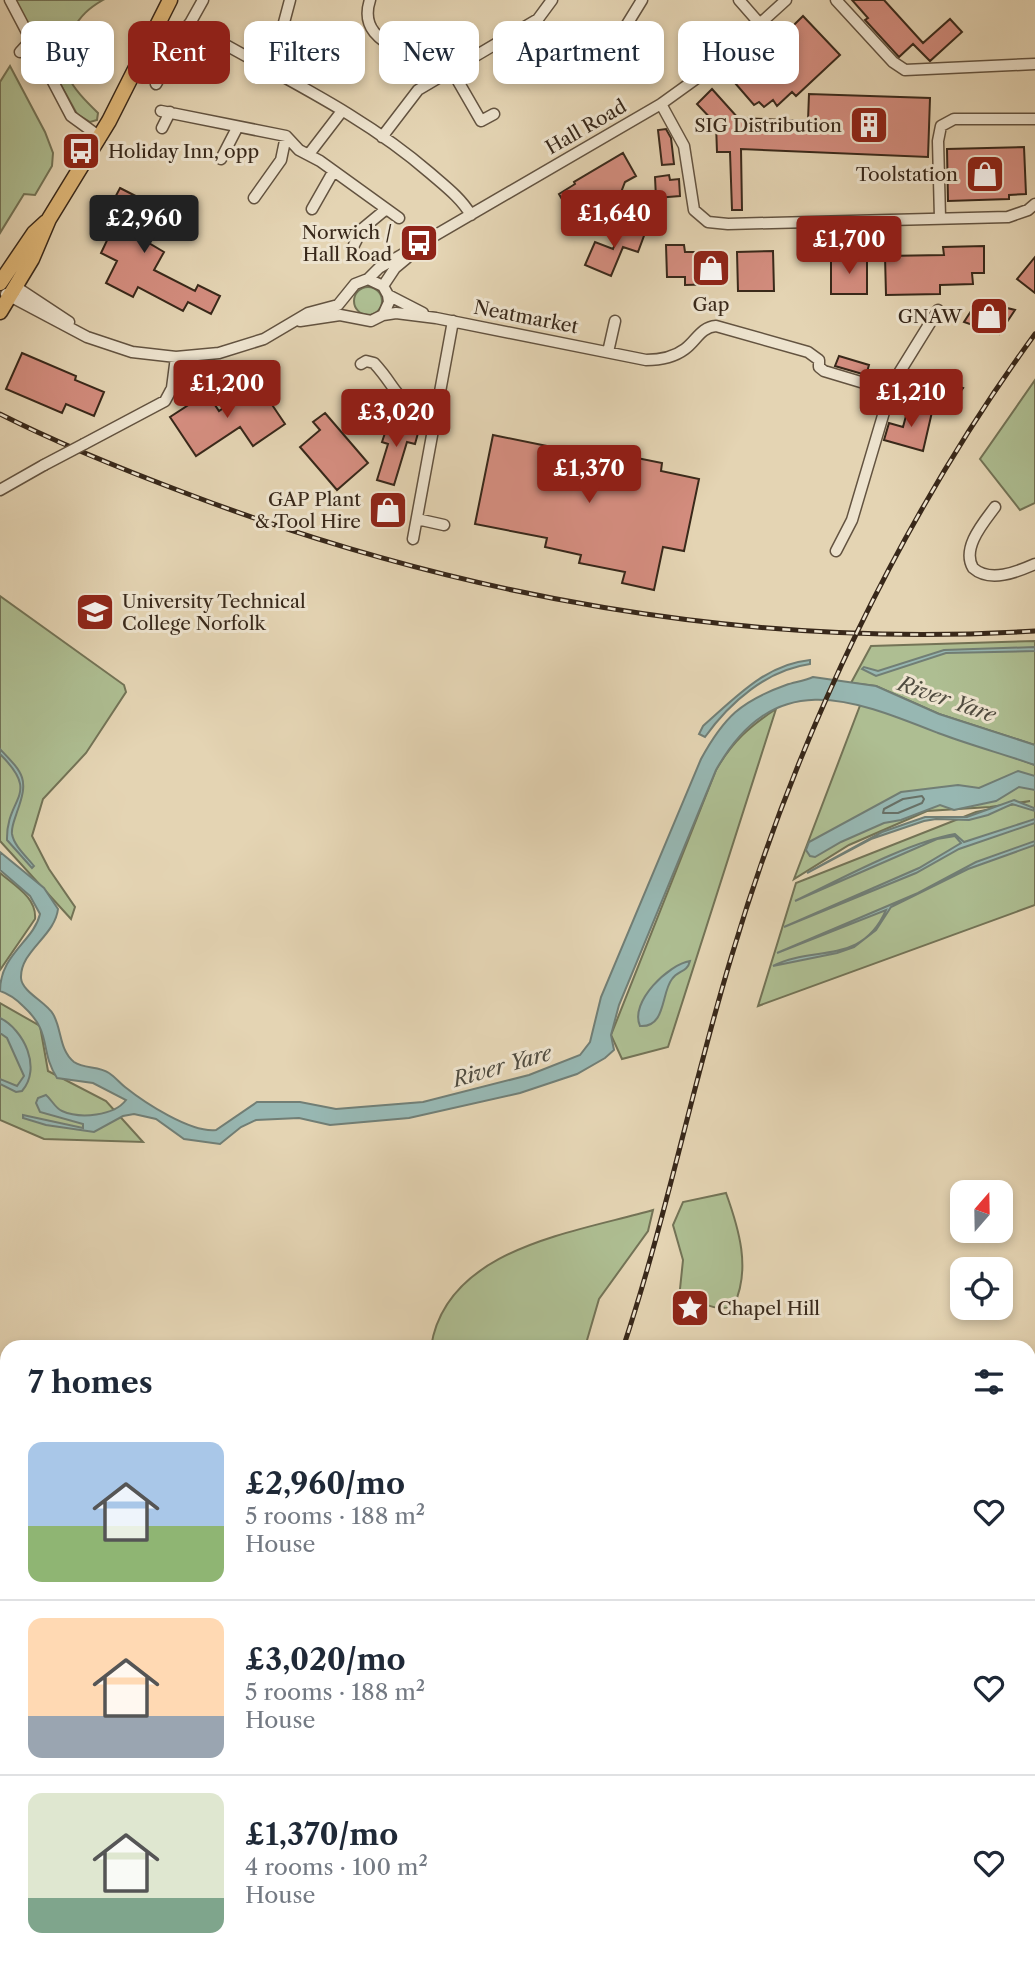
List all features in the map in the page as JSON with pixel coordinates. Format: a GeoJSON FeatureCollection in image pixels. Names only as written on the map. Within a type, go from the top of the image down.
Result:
{"type":"FeatureCollection","features":[{"type":"Feature","properties":{"kind":"highway"},"geometry":{"type":"LineString","coordinates":[[0,312],[5,289],[42,238],[49,219],[100,137],[170,0]]}},
{"type":"Feature","properties":{"kind":"street"},"geometry":{"type":"LineString","coordinates":[[10,0],[21,23]]}},
{"type":"Feature","properties":{"kind":"street"},"geometry":{"type":"LineString","coordinates":[[191,21],[203,0]]}},
{"type":"Feature","properties":{"kind":"street"},"geometry":{"type":"LineString","coordinates":[[284,21],[290,0]]}},
{"type":"Feature","properties":{"kind":"street"},"geometry":{"type":"LineString","coordinates":[[370,0],[366,14],[367,24],[379,37]]}},
{"type":"Feature","properties":{"kind":"street"},"geometry":{"type":"LineString","coordinates":[[535,21],[552,0]]}},
{"type":"Feature","properties":{"kind":"street"},"geometry":{"type":"LineString","coordinates":[[624,21],[642,0]]}},
{"type":"Feature","properties":{"kind":"street","name":"Hall Road"},"geometry":{"type":"LineString","coordinates":[[763,21],[786,0]]}},
{"type":"Feature","properties":{"kind":"street"},"geometry":{"type":"LineString","coordinates":[[836,0],[893,62],[905,70],[1035,64]]}},
{"type":"Feature","properties":{"kind":"street"},"geometry":{"type":"LineString","coordinates":[[746,2],[758,21]]}},
{"type":"Feature","properties":{"kind":"street"},"geometry":{"type":"LineString","coordinates":[[54,84],[71,116],[100,137]]}},
{"type":"Feature","properties":{"kind":"street"},"geometry":{"type":"LineString","coordinates":[[294,84],[342,111],[416,161],[453,193],[471,215]]}},
{"type":"Feature","properties":{"kind":"street"},"geometry":{"type":"LineString","coordinates":[[382,137],[418,90],[427,84]]}},
{"type":"Feature","properties":{"kind":"street"},"geometry":{"type":"LineString","coordinates":[[458,84],[476,124],[494,114]]}},
{"type":"Feature","properties":{"kind":"street","name":"Hall Road"},"geometry":{"type":"LineString","coordinates":[[5,289],[117,347],[176,358],[236,349],[264,339],[308,313],[338,305],[348,296],[355,284],[368,279],[379,268],[662,104],[690,84]]}},
{"type":"Feature","properties":{"kind":"street"},"geometry":{"type":"LineString","coordinates":[[662,104],[684,146],[694,209],[708,222],[728,224],[1008,217],[1028,210],[1035,204]]}},
{"type":"Feature","properties":{"kind":"street"},"geometry":{"type":"LineString","coordinates":[[162,128],[166,111],[237,128],[286,136],[299,150],[309,154],[399,218]]}},
{"type":"Feature","properties":{"kind":"street"},"geometry":{"type":"LineString","coordinates":[[309,154],[342,111]]}},
{"type":"Feature","properties":{"kind":"street"},"geometry":{"type":"LineString","coordinates":[[940,218],[938,141],[941,126],[954,119],[1035,120]]}},
{"type":"Feature","properties":{"kind":"street"},"geometry":{"type":"LineString","coordinates":[[221,159],[237,128]]}},
{"type":"Feature","properties":{"kind":"street"},"geometry":{"type":"LineString","coordinates":[[254,198],[281,160],[286,136]]}},
{"type":"Feature","properties":{"kind":"street"},"geometry":{"type":"LineString","coordinates":[[312,209],[333,172]]}},
{"type":"Feature","properties":{"kind":"street"},"geometry":{"type":"LineString","coordinates":[[354,245],[362,229],[385,210]]}},
{"type":"Feature","properties":{"kind":"street","name":"Hall Road"},"geometry":{"type":"LineString","coordinates":[[297,321],[340,315],[371,321],[383,315],[389,302],[386,291],[395,268],[425,243]]}},
{"type":"Feature","properties":{"kind":"street"},"geometry":{"type":"LineString","coordinates":[[368,279],[386,291]]}},
{"type":"Feature","properties":{"kind":"street","name":"Neatmarket"},"geometry":{"type":"LineString","coordinates":[[386,291],[408,307],[436,318]]}},
{"type":"Feature","properties":{"kind":"street"},"geometry":{"type":"LineString","coordinates":[[348,296],[348,307],[356,319]]}},
{"type":"Feature","properties":{"kind":"street"},"geometry":{"type":"LineString","coordinates":[[836,551],[852,520],[887,402],[886,394],[938,310]]}},
{"type":"Feature","properties":{"kind":"street","name":"Neatmarket"},"geometry":{"type":"LineString","coordinates":[[383,315],[396,313],[436,318],[646,360],[662,360],[673,356],[683,351],[707,327],[716,326],[808,352],[818,360],[819,367],[824,371],[874,386],[886,394]]}},
{"type":"Feature","properties":{"kind":"street"},"geometry":{"type":"LineString","coordinates":[[413,539],[453,321]]}},
{"type":"Feature","properties":{"kind":"street"},"geometry":{"type":"LineString","coordinates":[[608,352],[615,321]]}},
{"type":"Feature","properties":{"kind":"street"},"geometry":{"type":"LineString","coordinates":[[0,490],[165,401],[172,388],[176,358]]}},
{"type":"Feature","properties":{"kind":"street"},"geometry":{"type":"LineString","coordinates":[[361,365],[366,361],[374,363],[395,394],[405,403],[437,412]]}},
{"type":"Feature","properties":{"kind":"street"},"geometry":{"type":"LineString","coordinates":[[987,512],[970,554],[973,568],[987,575],[1001,575],[1035,564]]}},
{"type":"Feature","properties":{"kind":"street"},"geometry":{"type":"LineString","coordinates":[[416,519],[444,525]]}},
{"type":"Feature","properties":{"kind":"green space"},"geometry":{"type":"Polygon","coordinates":[[[14,0],[103,0],[89,9],[78,21],[26,21],[14,0]]]}},
{"type":"Feature","properties":{"kind":"green space"},"geometry":{"type":"Polygon","coordinates":[[[10,66],[45,132],[53,153],[52,166],[35,195],[24,194],[0,233],[0,82],[10,66]]]}},
{"type":"Feature","properties":{"kind":"green space"},"geometry":{"type":"Polygon","coordinates":[[[60,84],[72,84],[98,113],[97,120],[90,122],[77,114],[60,84]]]}},
{"type":"Feature","properties":{"kind":"green space"},"geometry":{"type":"Polygon","coordinates":[[[368,287],[378,291],[382,301],[378,311],[368,315],[358,311],[354,301],[358,291],[368,287]]]}},
{"type":"Feature","properties":{"kind":"green space"},"geometry":{"type":"Polygon","coordinates":[[[1035,380],[1035,503],[1020,510],[980,459],[1035,380]]]}},
{"type":"Feature","properties":{"kind":"green space"},"geometry":{"type":"Polygon","coordinates":[[[0,596],[124,685],[126,692],[86,753],[43,799],[32,836],[49,869],[75,907],[71,919],[0,841],[0,596]]]}},
{"type":"Feature","properties":{"kind":"green space"},"geometry":{"type":"Polygon","coordinates":[[[1035,641],[1035,745],[939,714],[876,686],[851,683],[871,646],[1035,641]]]}},
{"type":"Feature","properties":{"kind":"green space"},"geometry":{"type":"Polygon","coordinates":[[[861,703],[1035,765],[1035,905],[758,1006],[796,883],[976,812],[1030,801],[990,807],[927,811],[849,845],[794,879],[861,703]]]}},
{"type":"Feature","properties":{"kind":"green space"},"geometry":{"type":"Polygon","coordinates":[[[776,709],[668,1047],[622,1059],[611,1035],[716,770],[742,735],[776,709]]]}},
{"type":"Feature","properties":{"kind":"green space"},"geometry":{"type":"Polygon","coordinates":[[[0,873],[29,899],[35,919],[0,970],[0,873]]]}},
{"type":"Feature","properties":{"kind":"green space"},"geometry":{"type":"Polygon","coordinates":[[[0,1003],[40,1026],[48,1071],[106,1101],[143,1142],[44,1139],[0,1120],[0,1003]]]}},
{"type":"Feature","properties":{"kind":"green space"},"geometry":{"type":"Polygon","coordinates":[[[726,1193],[739,1235],[742,1277],[734,1305],[720,1308],[706,1304],[680,1289],[683,1260],[673,1225],[683,1202],[726,1193]]]}},
{"type":"Feature","properties":{"kind":"green space"},"geometry":{"type":"Polygon","coordinates":[[[653,1210],[648,1231],[599,1299],[587,1340],[433,1340],[442,1314],[461,1287],[487,1266],[518,1250],[587,1227],[653,1210]]]}},
{"type":"Feature","properties":{"kind":"water"},"geometry":{"type":"Polygon","coordinates":[[[1035,647],[1035,651],[946,653],[876,676],[862,669],[864,667],[878,671],[944,650],[1035,647]]]}},
{"type":"Feature","properties":{"kind":"water"},"geometry":{"type":"Polygon","coordinates":[[[810,660],[810,664],[794,667],[764,681],[738,700],[705,737],[699,734],[703,726],[765,675],[794,663],[810,660]]]}},
{"type":"Feature","properties":{"kind":"water"},"geometry":{"type":"Polygon","coordinates":[[[813,677],[876,686],[939,714],[1035,745],[1035,765],[906,720],[844,702],[816,700],[789,704],[763,716],[739,737],[716,770],[619,1005],[611,1035],[614,1050],[577,1074],[520,1093],[409,1118],[330,1125],[299,1118],[256,1120],[241,1127],[220,1144],[184,1139],[156,1119],[134,1114],[123,1116],[94,1132],[46,1125],[23,1118],[23,1115],[83,1128],[83,1124],[40,1112],[36,1103],[38,1098],[46,1095],[57,1108],[78,1115],[105,1113],[126,1100],[93,1083],[57,1078],[38,1025],[18,1001],[0,991],[5,967],[37,924],[40,914],[30,896],[0,870],[0,852],[44,888],[58,909],[51,927],[26,960],[21,978],[25,988],[53,1014],[66,1052],[74,1062],[105,1071],[156,1108],[181,1122],[206,1130],[216,1130],[257,1102],[300,1102],[336,1109],[423,1102],[529,1075],[580,1055],[590,1042],[601,997],[709,744],[726,721],[745,704],[770,691],[813,677]]]}},
{"type":"Feature","properties":{"kind":"water"},"geometry":{"type":"Polygon","coordinates":[[[0,749],[22,778],[23,792],[12,834],[18,847],[34,866],[32,868],[7,840],[8,825],[20,788],[19,779],[0,754],[0,749]]]}},
{"type":"Feature","properties":{"kind":"water"},"geometry":{"type":"Polygon","coordinates":[[[1018,771],[1035,776],[1035,790],[1019,787],[996,801],[954,810],[940,805],[901,820],[884,823],[815,857],[810,856],[806,850],[809,842],[901,792],[958,785],[979,788],[1018,771]]]}},
{"type":"Feature","properties":{"kind":"water"},"geometry":{"type":"Polygon","coordinates":[[[1014,800],[1034,808],[1035,811],[1012,804],[969,820],[924,821],[871,839],[807,873],[882,832],[925,817],[967,817],[1014,800]]]}},
{"type":"Feature","properties":{"kind":"water"},"geometry":{"type":"Polygon","coordinates":[[[1035,819],[1035,823],[959,849],[916,873],[784,927],[919,868],[961,843],[955,836],[937,839],[795,901],[895,853],[936,838],[955,834],[964,842],[1035,819]]]}},
{"type":"Feature","properties":{"kind":"water"},"geometry":{"type":"Polygon","coordinates":[[[1035,841],[1035,845],[968,869],[891,907],[876,930],[864,939],[876,928],[886,910],[777,953],[918,893],[976,862],[1035,841]]]}},
{"type":"Feature","properties":{"kind":"water"},"geometry":{"type":"Polygon","coordinates":[[[864,939],[854,947],[837,953],[773,966],[804,956],[850,947],[864,939]]]}},
{"type":"Feature","properties":{"kind":"water"},"geometry":{"type":"Polygon","coordinates":[[[690,961],[687,968],[672,979],[659,1016],[648,1025],[640,1026],[638,1016],[645,996],[672,969],[690,961]]]}},
{"type":"Feature","properties":{"kind":"water"},"geometry":{"type":"Polygon","coordinates":[[[0,1018],[16,1031],[28,1050],[30,1072],[22,1091],[16,1092],[0,1084],[0,1079],[17,1086],[24,1076],[7,1038],[0,1033],[0,1018]]]}},
{"type":"Feature","properties":{"kind":"building"},"geometry":{"type":"Polygon","coordinates":[[[852,0],[884,0],[923,43],[950,19],[962,32],[930,61],[913,44],[899,57],[865,20],[868,18],[852,0]]]}},
{"type":"Feature","properties":{"kind":"building"},"geometry":{"type":"Polygon","coordinates":[[[803,16],[840,55],[796,96],[792,92],[777,106],[773,100],[764,107],[759,102],[754,105],[736,84],[799,84],[798,21],[803,16]]]}},
{"type":"Feature","properties":{"kind":"building","name":"SIG Distribution"},"geometry":{"type":"Polygon","coordinates":[[[712,89],[738,118],[808,121],[809,94],[930,98],[928,157],[741,149],[742,210],[732,210],[730,152],[717,152],[716,124],[697,104],[712,89]]]}},
{"type":"Feature","properties":{"kind":"building"},"geometry":{"type":"Polygon","coordinates":[[[666,129],[671,138],[674,164],[662,165],[658,130],[666,129]]]}},
{"type":"Feature","properties":{"kind":"building"},"geometry":{"type":"Polygon","coordinates":[[[1024,147],[1026,194],[1009,195],[1009,199],[948,201],[947,149],[1024,147]]]}},
{"type":"Feature","properties":{"kind":"building"},"geometry":{"type":"Polygon","coordinates":[[[623,153],[636,176],[625,182],[615,208],[606,205],[604,210],[596,207],[592,220],[574,213],[579,200],[563,201],[559,194],[623,153]]]}},
{"type":"Feature","properties":{"kind":"building"},"geometry":{"type":"Polygon","coordinates":[[[669,175],[670,180],[679,179],[680,196],[656,198],[655,177],[669,175]]]}},
{"type":"Feature","properties":{"kind":"building"},"geometry":{"type":"Polygon","coordinates":[[[120,188],[165,211],[149,243],[164,252],[154,270],[195,291],[198,285],[220,296],[211,314],[188,302],[183,311],[138,287],[133,297],[106,283],[117,261],[101,253],[111,232],[100,226],[120,188]]]}},
{"type":"Feature","properties":{"kind":"building"},"geometry":{"type":"Polygon","coordinates":[[[623,224],[645,233],[638,252],[623,247],[611,276],[585,265],[595,242],[613,249],[623,224]]]}},
{"type":"Feature","properties":{"kind":"building"},"geometry":{"type":"Polygon","coordinates":[[[666,245],[684,245],[685,252],[719,252],[720,284],[685,285],[685,277],[667,277],[666,245]]]}},
{"type":"Feature","properties":{"kind":"building"},"geometry":{"type":"Polygon","coordinates":[[[984,246],[984,273],[972,273],[973,284],[940,285],[940,294],[886,295],[885,256],[944,255],[943,247],[984,246]]]}},
{"type":"Feature","properties":{"kind":"building"},"geometry":{"type":"Polygon","coordinates":[[[773,251],[774,291],[738,291],[737,252],[773,251]]]}},
{"type":"Feature","properties":{"kind":"building"},"geometry":{"type":"Polygon","coordinates":[[[831,257],[867,257],[867,294],[831,294],[831,257]]]}},
{"type":"Feature","properties":{"kind":"building"},"geometry":{"type":"Polygon","coordinates":[[[1035,257],[1035,293],[1017,279],[1035,257]]]}},
{"type":"Feature","properties":{"kind":"building","name":"GNAW"},"geometry":{"type":"Polygon","coordinates":[[[991,304],[1015,310],[999,334],[964,322],[975,305],[988,309],[991,304]]]}},
{"type":"Feature","properties":{"kind":"building"},"geometry":{"type":"Polygon","coordinates":[[[22,353],[76,376],[75,380],[104,392],[94,416],[66,404],[62,413],[6,389],[22,353]]]}},
{"type":"Feature","properties":{"kind":"building"},"geometry":{"type":"Polygon","coordinates":[[[839,356],[869,365],[866,375],[835,366],[839,356]]]}},
{"type":"Feature","properties":{"kind":"building"},"geometry":{"type":"Polygon","coordinates":[[[926,376],[963,388],[953,402],[916,391],[926,376]]]}},
{"type":"Feature","properties":{"kind":"building"},"geometry":{"type":"Polygon","coordinates":[[[258,384],[285,424],[253,446],[240,427],[196,456],[170,417],[207,393],[219,411],[258,384]]]}},
{"type":"Feature","properties":{"kind":"building"},"geometry":{"type":"Polygon","coordinates":[[[909,405],[932,412],[923,451],[884,440],[889,423],[903,427],[909,405]]]}},
{"type":"Feature","properties":{"kind":"building"},"geometry":{"type":"Polygon","coordinates":[[[325,413],[368,463],[337,490],[300,447],[320,430],[313,422],[325,413]]]}},
{"type":"Feature","properties":{"kind":"building"},"geometry":{"type":"Polygon","coordinates":[[[398,419],[420,426],[415,444],[407,442],[394,485],[377,480],[388,444],[382,442],[387,427],[395,430],[398,419]]]}},
{"type":"Feature","properties":{"kind":"building"},"geometry":{"type":"Polygon","coordinates":[[[493,435],[601,457],[602,451],[662,463],[661,471],[699,479],[684,551],[663,547],[654,590],[622,583],[625,572],[579,563],[581,555],[545,547],[547,538],[475,524],[493,435]]]}},
{"type":"Feature","properties":{"kind":"railway"},"geometry":{"type":"LineString","coordinates":[[625,1340],[653,1251],[731,958],[787,794],[820,713],[897,555],[986,405],[1035,334]]}},
{"type":"Feature","properties":{"kind":"railway"},"geometry":{"type":"LineString","coordinates":[[0,414],[116,466],[290,530],[393,561],[498,587],[604,608],[819,632],[927,634],[1035,631]]}},
{"type":"Feature","properties":{"kind":"place","name":"SIG Distribution"},"geometry":{"type":"Point","coordinates":[869,125]}},
{"type":"Feature","properties":{"kind":"place","name":"Holiday Inn, opp"},"geometry":{"type":"Point","coordinates":[81,151]}},
{"type":"Feature","properties":{"kind":"place","name":"Toolstation"},"geometry":{"type":"Point","coordinates":[985,174]}},
{"type":"Feature","properties":{"kind":"place","name":"Norwich / Hall Road"},"geometry":{"type":"Point","coordinates":[419,243]}},
{"type":"Feature","properties":{"kind":"place","name":"Gap"},"geometry":{"type":"Point","coordinates":[711,268]}},
{"type":"Feature","properties":{"kind":"place","name":"GNAW"},"geometry":{"type":"Point","coordinates":[989,316]}},
{"type":"Feature","properties":{"kind":"place","name":"GAP Plant & Tool Hire"},"geometry":{"type":"Point","coordinates":[388,510]}},
{"type":"Feature","properties":{"kind":"place","name":"University Technical College Norfolk"},"geometry":{"type":"Point","coordinates":[95,612]}},
{"type":"Feature","properties":{"kind":"place","name":"Chapel Hill"},"geometry":{"type":"Point","coordinates":[690,1308]}},
{"type":"Feature","properties":{"kind":"water label","name":"River Yare"},"geometry":{"type":"Point","coordinates":[947,699]}},
{"type":"Feature","properties":{"kind":"water label","name":"River Yare"},"geometry":{"type":"Point","coordinates":[502,1066]}}]}
